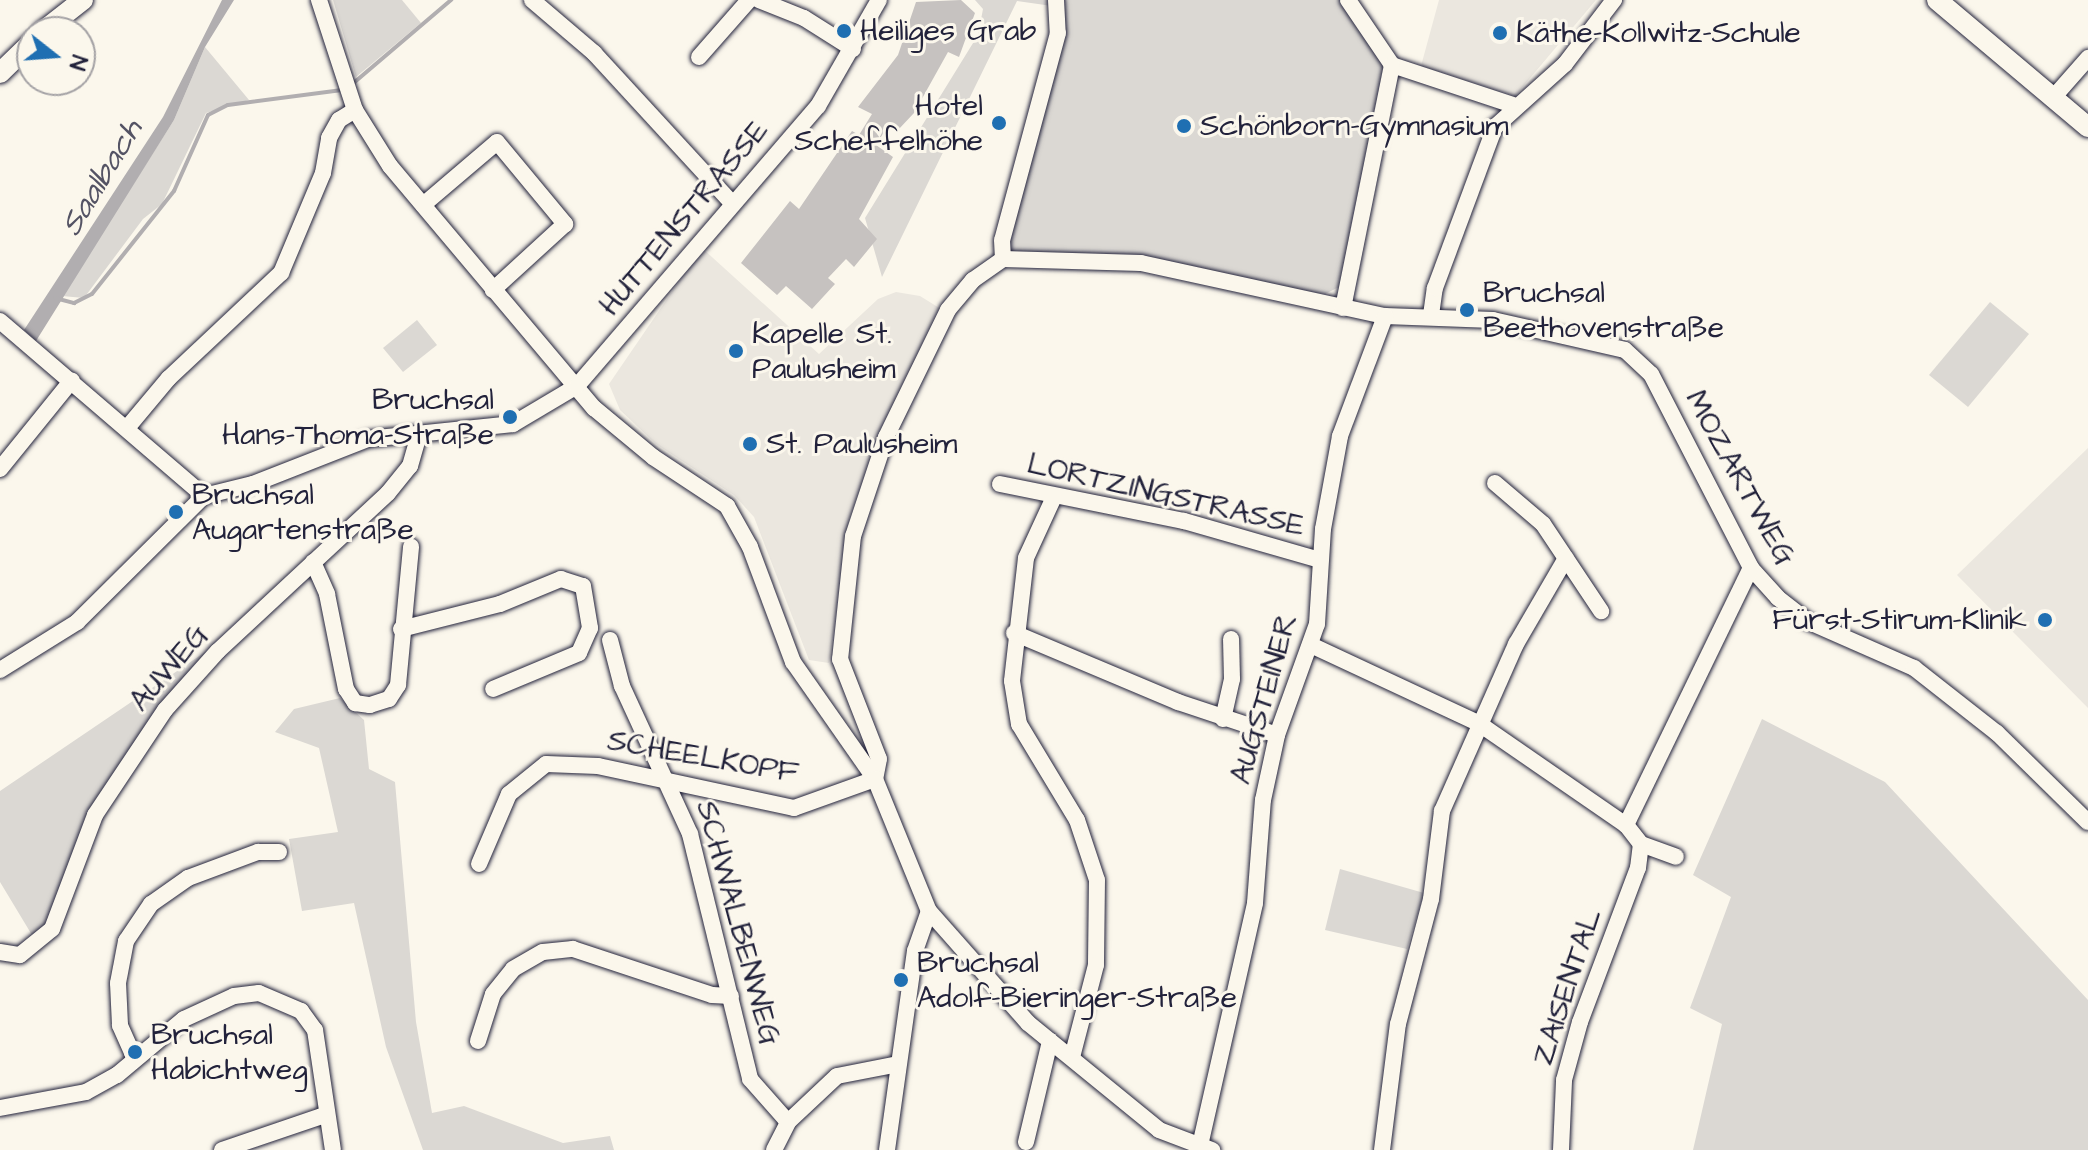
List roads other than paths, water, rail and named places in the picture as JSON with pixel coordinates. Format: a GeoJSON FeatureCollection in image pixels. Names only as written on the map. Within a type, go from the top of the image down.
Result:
{"type":"FeatureCollection","features":[{"type":"Feature","properties":{"kind":"main road"},"geometry":{"type":"LineString","coordinates":[[62,16],[83,0]]}},
{"type":"Feature","properties":{"kind":"main road"},"geometry":{"type":"LineString","coordinates":[[1937,0],[2088,127]]}},
{"type":"Feature","properties":{"kind":"main road"},"geometry":{"type":"LineString","coordinates":[[0,73],[16,58]]}},
{"type":"Feature","properties":{"kind":"street"},"geometry":{"type":"LineString","coordinates":[[319,0],[355,110],[423,205],[493,290],[618,431],[727,506],[750,547],[793,662],[875,779],[929,911],[1005,1000],[1050,1041],[1159,1130],[1203,1149]]}},
{"type":"Feature","properties":{"kind":"street"},"geometry":{"type":"LineString","coordinates":[[532,0],[594,53],[730,201]]}},
{"type":"Feature","properties":{"kind":"street"},"geometry":{"type":"LineString","coordinates":[[699,57],[749,0]]}},
{"type":"Feature","properties":{"kind":"street"},"geometry":{"type":"LineString","coordinates":[[759,0],[804,18],[853,49]]}},
{"type":"Feature","properties":{"kind":"street","name":"HUTTENSTRASSE"},"geometry":{"type":"LineString","coordinates":[[204,496],[253,484],[368,439],[513,424],[577,386],[730,201],[818,106],[879,0]]}},
{"type":"Feature","properties":{"kind":"street"},"geometry":{"type":"LineString","coordinates":[[875,779],[879,759],[840,659],[853,536],[886,437],[948,310],[973,280],[1003,259],[1002,240],[1058,33],[1056,0]]}},
{"type":"Feature","properties":{"kind":"street"},"geometry":{"type":"LineString","coordinates":[[1348,0],[1392,65],[1513,105]]}},
{"type":"Feature","properties":{"kind":"street"},"geometry":{"type":"LineString","coordinates":[[1431,315],[1483,155],[1513,105],[1565,64],[1614,0]]}},
{"type":"Feature","properties":{"kind":"street"},"geometry":{"type":"LineString","coordinates":[[2052,99],[2088,58]]}},
{"type":"Feature","properties":{"kind":"street"},"geometry":{"type":"LineString","coordinates":[[1343,308],[1392,65]]}},
{"type":"Feature","properties":{"kind":"street"},"geometry":{"type":"LineString","coordinates":[[127,428],[169,378],[281,273],[323,173],[329,138],[339,120],[355,110]]}},
{"type":"Feature","properties":{"kind":"street"},"geometry":{"type":"LineString","coordinates":[[423,205],[497,142],[565,224],[493,290]]}},
{"type":"Feature","properties":{"kind":"street","name":"MOZARTWEG"},"geometry":{"type":"LineString","coordinates":[[1003,259],[1141,263],[1385,316],[1431,315],[1547,329],[1625,350],[1651,374],[1751,568],[1807,621],[1914,668],[1997,733],[2088,822]]}},
{"type":"Feature","properties":{"kind":"street","name":"AUGSTEINER"},"geometry":{"type":"LineString","coordinates":[[1203,1149],[1255,903],[1263,800],[1277,735],[1313,646],[1320,560],[1340,436],[1385,316]]}},
{"type":"Feature","properties":{"kind":"street"},"geometry":{"type":"LineString","coordinates":[[0,321],[204,496],[77,622],[0,670]]}},
{"type":"Feature","properties":{"kind":"street"},"geometry":{"type":"LineString","coordinates":[[0,469],[72,380]]}},
{"type":"Feature","properties":{"kind":"street","name":"AUWEG"},"geometry":{"type":"LineString","coordinates":[[0,952],[20,955],[52,929],[68,876],[117,777],[218,651],[395,484],[410,466],[419,435]]}},
{"type":"Feature","properties":{"kind":"street"},"geometry":{"type":"LineString","coordinates":[[1495,483],[1543,524],[1601,611]]}},
{"type":"Feature","properties":{"kind":"street","name":"LORTZINGSTRASSE"},"geometry":{"type":"LineString","coordinates":[[1000,484],[1184,521],[1320,560]]}},
{"type":"Feature","properties":{"kind":"street"},"geometry":{"type":"LineString","coordinates":[[1054,497],[1026,558],[1014,633],[1019,724],[1086,839],[1098,891],[1096,965],[1072,1057]]}},
{"type":"Feature","properties":{"kind":"street"},"geometry":{"type":"LineString","coordinates":[[313,562],[327,594],[346,689],[355,703],[370,705],[389,699],[398,685],[411,547]]}},
{"type":"Feature","properties":{"kind":"street"},"geometry":{"type":"LineString","coordinates":[[1382,1150],[1398,1024],[1431,899],[1432,856],[1442,811],[1478,723],[1555,570],[1566,558]]}},
{"type":"Feature","properties":{"kind":"street"},"geometry":{"type":"LineString","coordinates":[[1626,825],[1751,568]]}},
{"type":"Feature","properties":{"kind":"street"},"geometry":{"type":"LineString","coordinates":[[401,629],[500,604],[561,579],[583,586],[590,628],[579,653],[493,689]]}},
{"type":"Feature","properties":{"kind":"street"},"geometry":{"type":"LineString","coordinates":[[1014,633],[1223,719],[1277,735]]}},
{"type":"Feature","properties":{"kind":"street"},"geometry":{"type":"LineString","coordinates":[[1223,719],[1231,639]]}},
{"type":"Feature","properties":{"kind":"street","name":"SCHWALBENWEG"},"geometry":{"type":"LineString","coordinates":[[610,640],[622,686],[670,783],[706,887],[750,1079],[788,1122]]}},
{"type":"Feature","properties":{"kind":"street"},"geometry":{"type":"LineString","coordinates":[[1313,646],[1478,723],[1626,825],[1641,844],[1676,857]]}},
{"type":"Feature","properties":{"kind":"street","name":"SCHEELKOPF"},"geometry":{"type":"LineString","coordinates":[[479,864],[509,794],[546,764],[598,766],[794,808],[875,779]]}},
{"type":"Feature","properties":{"kind":"street","name":"ZAISENTAL"},"geometry":{"type":"LineString","coordinates":[[1561,1150],[1564,1080],[1641,844]]}},
{"type":"Feature","properties":{"kind":"street"},"geometry":{"type":"LineString","coordinates":[[134,1057],[120,1025],[118,983],[126,941],[151,904],[188,878],[258,852],[279,852]]}},
{"type":"Feature","properties":{"kind":"street"},"geometry":{"type":"LineString","coordinates":[[887,1150],[915,951],[929,911]]}},
{"type":"Feature","properties":{"kind":"street"},"geometry":{"type":"LineString","coordinates":[[478,1041],[493,994],[513,969],[543,952],[573,949],[689,988],[731,996]]}},
{"type":"Feature","properties":{"kind":"street"},"geometry":{"type":"LineString","coordinates":[[0,1108],[86,1092],[210,1006],[259,993],[281,998],[315,1030],[325,1115],[333,1150]]}},
{"type":"Feature","properties":{"kind":"street"},"geometry":{"type":"LineString","coordinates":[[1026,1142],[1050,1041]]}},
{"type":"Feature","properties":{"kind":"street"},"geometry":{"type":"LineString","coordinates":[[774,1150],[788,1122],[837,1076],[898,1064]]}},
{"type":"Feature","properties":{"kind":"street"},"geometry":{"type":"LineString","coordinates":[[222,1150],[325,1115]]}},
{"type":"Feature","properties":{"kind":"waterway"},"geometry":{"type":"LineString","coordinates":[[350,86],[451,0]]}},
{"type":"Feature","properties":{"kind":"waterway"},"geometry":{"type":"LineString","coordinates":[[55,298],[74,303],[92,294],[174,191],[208,115],[228,105],[342,90]]}},
{"type":"Feature","properties":{"kind":"place","name":"Heiliges Grab"},"geometry":{"type":"Point","coordinates":[844,31]}},
{"type":"Feature","properties":{"kind":"place","name":"Käthe-Kollwitz-Schule"},"geometry":{"type":"Point","coordinates":[1500,33]}},
{"type":"Feature","properties":{"kind":"place","name":"Hotel Scheffelhöhe"},"geometry":{"type":"Point","coordinates":[999,123]}},
{"type":"Feature","properties":{"kind":"place","name":"Schönborn-Gymnasium"},"geometry":{"type":"Point","coordinates":[1184,126]}},
{"type":"Feature","properties":{"kind":"place","name":"Bruchsal Beethovenstraße"},"geometry":{"type":"Point","coordinates":[1467,310]}},
{"type":"Feature","properties":{"kind":"place","name":"Kapelle St. Paulusheim"},"geometry":{"type":"Point","coordinates":[736,351]}},
{"type":"Feature","properties":{"kind":"place","name":"Bruchsal Hans-Thoma-Straße"},"geometry":{"type":"Point","coordinates":[510,417]}},
{"type":"Feature","properties":{"kind":"place","name":"St. Paulusheim"},"geometry":{"type":"Point","coordinates":[750,444]}},
{"type":"Feature","properties":{"kind":"place","name":"Bruchsal Augartenstraße"},"geometry":{"type":"Point","coordinates":[176,512]}},
{"type":"Feature","properties":{"kind":"place","name":"Fürst-Stirum-Klinik"},"geometry":{"type":"Point","coordinates":[2045,620]}},
{"type":"Feature","properties":{"kind":"place","name":"Bruchsal Adolf-Bieringer-Straße"},"geometry":{"type":"Point","coordinates":[901,980]}},
{"type":"Feature","properties":{"kind":"place","name":"Bruchsal Habichtweg"},"geometry":{"type":"Point","coordinates":[135,1052]}},
{"type":"Feature","properties":{"kind":"water label","name":"Saalbach"},"geometry":{"type":"Point","coordinates":[102,178]}}]}
